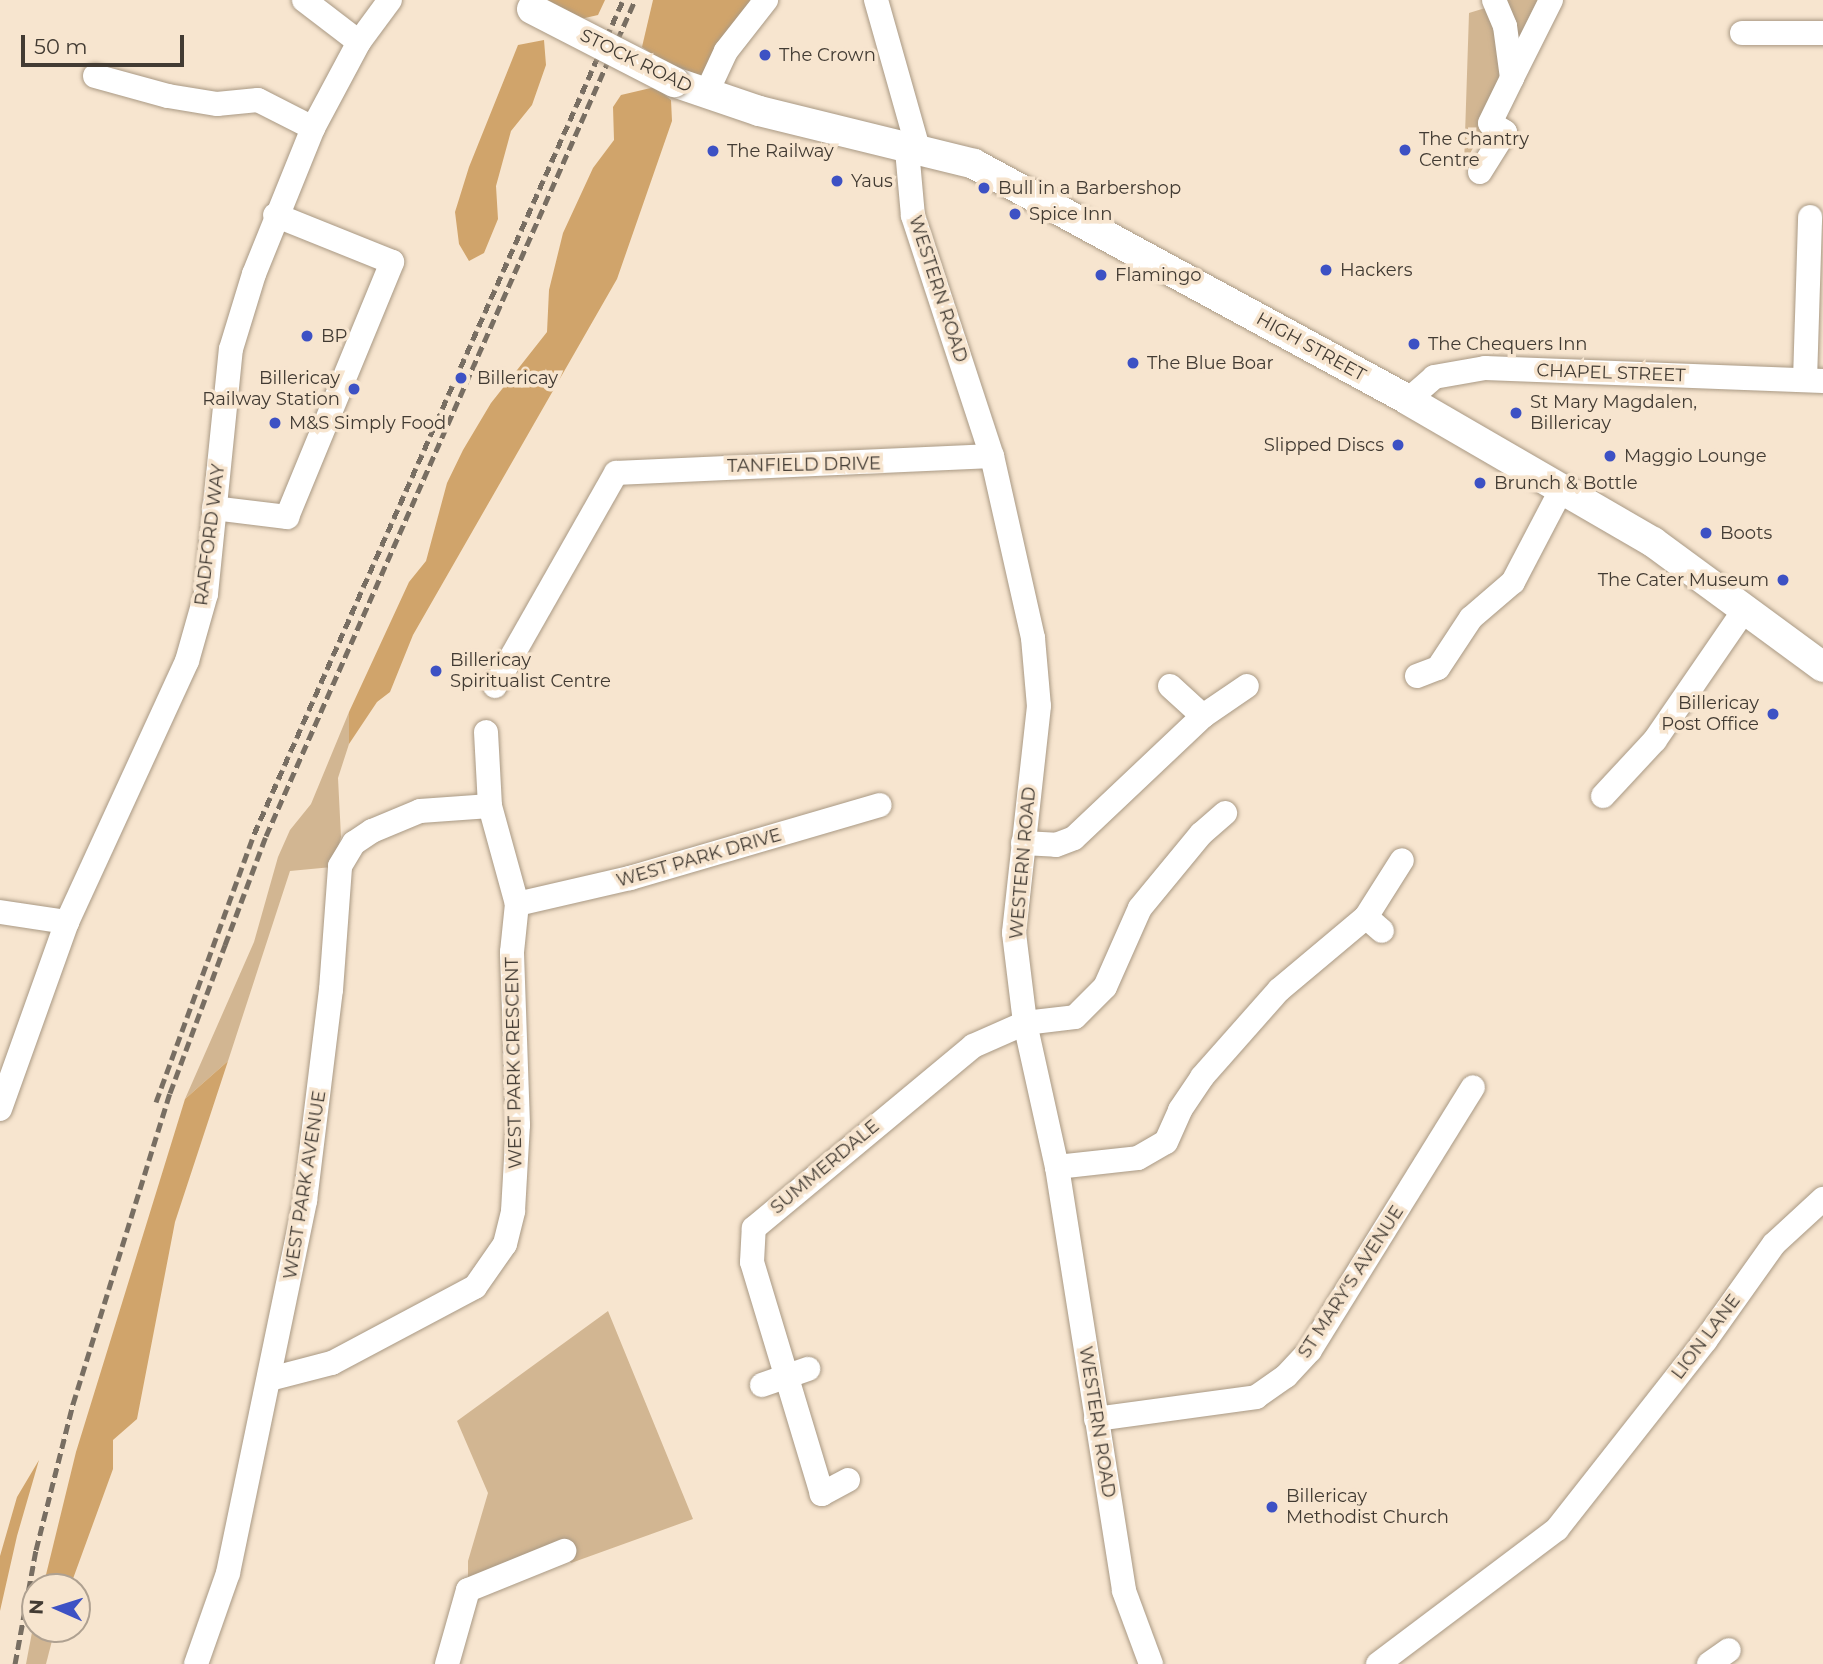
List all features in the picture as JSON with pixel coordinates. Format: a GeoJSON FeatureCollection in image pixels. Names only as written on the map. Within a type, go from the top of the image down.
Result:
{"type":"FeatureCollection","features":[{"type":"Feature","properties":{"kind":"main road","name":"STOCK ROAD"},"geometry":{"type":"LineString","coordinates":[[525,4],[674,82],[758,111]]}},
{"type":"Feature","properties":{"kind":"main road","name":"HIGH STREET"},"geometry":{"type":"LineString","coordinates":[[758,111],[974,164],[1408,400],[1653,542],[1823,667]]}},
{"type":"Feature","properties":{"kind":"street"},"geometry":{"type":"LineString","coordinates":[[304,0],[359,42]]}},
{"type":"Feature","properties":{"kind":"street","name":"RADFORD WAY"},"geometry":{"type":"LineString","coordinates":[[0,1110],[67,922],[187,661],[206,594],[231,349],[275,215],[313,128],[359,42],[390,0]]}},
{"type":"Feature","properties":{"kind":"street"},"geometry":{"type":"LineString","coordinates":[[706,94],[726,51],[766,0]]}},
{"type":"Feature","properties":{"kind":"street","name":"WESTERN ROAD"},"geometry":{"type":"LineString","coordinates":[[876,0],[913,151],[913,216],[924,257],[992,456],[1033,638],[1040,706],[1014,933],[1025,1023],[1057,1167],[1124,1591],[1151,1664]]}},
{"type":"Feature","properties":{"kind":"street"},"geometry":{"type":"LineString","coordinates":[[1493,0],[1505,26],[1512,78]]}},
{"type":"Feature","properties":{"kind":"street"},"geometry":{"type":"LineString","coordinates":[[1480,172],[1505,132],[1490,123],[1551,0]]}},
{"type":"Feature","properties":{"kind":"street"},"geometry":{"type":"LineString","coordinates":[[1742,33],[1823,33]]}},
{"type":"Feature","properties":{"kind":"street"},"geometry":{"type":"LineString","coordinates":[[95,76],[168,96],[217,104],[258,100],[313,128]]}},
{"type":"Feature","properties":{"kind":"street"},"geometry":{"type":"LineString","coordinates":[[215,508],[287,517],[392,262],[275,215]]}},
{"type":"Feature","properties":{"kind":"street"},"geometry":{"type":"LineString","coordinates":[[1810,217],[1814,381]]}},
{"type":"Feature","properties":{"kind":"street","name":"CHAPEL STREET"},"geometry":{"type":"LineString","coordinates":[[1408,400],[1434,377],[1485,368],[1814,381]]}},
{"type":"Feature","properties":{"kind":"street","name":"TANFIELD DRIVE"},"geometry":{"type":"LineString","coordinates":[[495,686],[616,472],[992,456]]}},
{"type":"Feature","properties":{"kind":"street"},"geometry":{"type":"LineString","coordinates":[[1417,676],[1438,668],[1471,618],[1513,582],[1561,490]]}},
{"type":"Feature","properties":{"kind":"street"},"geometry":{"type":"LineString","coordinates":[[1603,796],[1655,740],[1745,609]]}},
{"type":"Feature","properties":{"kind":"street"},"geometry":{"type":"LineString","coordinates":[[1170,686],[1203,716]]}},
{"type":"Feature","properties":{"kind":"street"},"geometry":{"type":"LineString","coordinates":[[1023,843],[1056,845],[1074,838],[1203,716],[1247,686]]}},
{"type":"Feature","properties":{"kind":"street","name":"WEST PARK CRESCENT"},"geometry":{"type":"LineString","coordinates":[[270,1379],[332,1363],[475,1286],[505,1244],[513,1211],[517,1138],[512,952],[517,904],[490,806],[486,732]]}},
{"type":"Feature","properties":{"kind":"street","name":"WEST PARK DRIVE"},"geometry":{"type":"LineString","coordinates":[[517,904],[643,874],[880,805]]}},
{"type":"Feature","properties":{"kind":"street","name":"WEST PARK AVENUE"},"geometry":{"type":"LineString","coordinates":[[196,1664],[228,1573],[305,1201],[331,990],[340,866],[354,843],[372,831],[420,811],[490,806]]}},
{"type":"Feature","properties":{"kind":"street","name":"SUMMERDALE"},"geometry":{"type":"LineString","coordinates":[[848,1480],[814,1498],[797,1373],[752,1262],[754,1228],[973,1045],[1025,1023],[1076,1017],[1105,987],[1140,908],[1209,837],[1225,813]]}},
{"type":"Feature","properties":{"kind":"street"},"geometry":{"type":"LineString","coordinates":[[1057,1167],[1138,1158],[1166,1142],[1180,1110],[1202,1077],[1279,990],[1374,924],[1402,860]]}},
{"type":"Feature","properties":{"kind":"street"},"geometry":{"type":"LineString","coordinates":[[0,912],[67,922]]}},
{"type":"Feature","properties":{"kind":"street","name":"ST MARY'S AVENUE"},"geometry":{"type":"LineString","coordinates":[[1096,1419],[1256,1397],[1286,1376],[1310,1350],[1473,1087]]}},
{"type":"Feature","properties":{"kind":"street","name":"LION LANE"},"geometry":{"type":"LineString","coordinates":[[1378,1664],[1557,1529],[1705,1341],[1774,1244],[1823,1199]]}},
{"type":"Feature","properties":{"kind":"street"},"geometry":{"type":"LineString","coordinates":[[762,1385],[797,1373]]}},
{"type":"Feature","properties":{"kind":"street"},"geometry":{"type":"LineString","coordinates":[[447,1664],[468,1590],[564,1551]]}},
{"type":"Feature","properties":{"kind":"shaded area"},"geometry":{"type":"Polygon","coordinates":[[[544,0],[605,0],[598,15],[572,21],[544,0]]]}},
{"type":"Feature","properties":{"kind":"shaded area"},"geometry":{"type":"Polygon","coordinates":[[[653,0],[766,0],[697,85],[642,47],[653,0]]]}},
{"type":"Feature","properties":{"kind":"shaded area"},"geometry":{"type":"Polygon","coordinates":[[[1494,0],[1551,0],[1464,165],[1469,13],[1495,5],[1494,0]]]}},
{"type":"Feature","properties":{"kind":"shaded area"},"geometry":{"type":"Polygon","coordinates":[[[544,40],[546,65],[532,105],[511,131],[496,186],[498,219],[484,253],[469,261],[459,244],[455,212],[469,167],[518,45],[544,40]]]}},
{"type":"Feature","properties":{"kind":"shaded area"},"geometry":{"type":"Polygon","coordinates":[[[655,87],[671,100],[672,121],[617,279],[413,635],[390,692],[377,702],[349,744],[349,712],[409,582],[426,561],[447,483],[491,403],[547,332],[549,290],[563,233],[593,168],[614,140],[613,107],[621,95],[655,87]]]}},
{"type":"Feature","properties":{"kind":"shaded area"},"geometry":{"type":"Polygon","coordinates":[[[349,712],[349,744],[338,778],[341,837],[332,867],[290,871],[228,1061],[185,1099],[254,942],[278,857],[290,830],[311,804],[349,712]]]}},
{"type":"Feature","properties":{"kind":"shaded area"},"geometry":{"type":"Polygon","coordinates":[[[228,1061],[175,1222],[137,1419],[113,1440],[113,1469],[75,1573],[46,1573],[76,1452],[185,1099],[228,1061]]]}},
{"type":"Feature","properties":{"kind":"shaded area"},"geometry":{"type":"Polygon","coordinates":[[[608,1311],[693,1519],[571,1563],[564,1551],[468,1590],[468,1561],[488,1493],[457,1421],[608,1311]]]}},
{"type":"Feature","properties":{"kind":"shaded area"},"geometry":{"type":"Polygon","coordinates":[[[39,1460],[17,1536],[0,1611],[0,1556],[17,1497],[39,1460]]]}},
{"type":"Feature","properties":{"kind":"shaded area"},"geometry":{"type":"Polygon","coordinates":[[[30,1643],[51,1643],[46,1664],[26,1664],[30,1643]]]}},
{"type":"Feature","properties":{"kind":"railway"},"geometry":{"type":"LineString","coordinates":[[156,1102],[254,834],[623,0]]}},
{"type":"Feature","properties":{"kind":"railway"},"geometry":{"type":"LineString","coordinates":[[15,1664],[36,1550],[73,1404],[170,1093],[225,945],[266,836],[635,0]]}},
{"type":"Feature","properties":{"kind":"place","name":"The Crown"},"geometry":{"type":"Point","coordinates":[765,55]}},
{"type":"Feature","properties":{"kind":"place","name":"The Chantry Centre"},"geometry":{"type":"Point","coordinates":[1405,150]}},
{"type":"Feature","properties":{"kind":"place","name":"The Railway"},"geometry":{"type":"Point","coordinates":[713,151]}},
{"type":"Feature","properties":{"kind":"place","name":"Yaus"},"geometry":{"type":"Point","coordinates":[837,181]}},
{"type":"Feature","properties":{"kind":"place","name":"Bull in a Barbershop"},"geometry":{"type":"Point","coordinates":[984,188]}},
{"type":"Feature","properties":{"kind":"place","name":"Spice Inn"},"geometry":{"type":"Point","coordinates":[1015,214]}},
{"type":"Feature","properties":{"kind":"place","name":"Hackers"},"geometry":{"type":"Point","coordinates":[1326,270]}},
{"type":"Feature","properties":{"kind":"place","name":"Flamingo"},"geometry":{"type":"Point","coordinates":[1101,275]}},
{"type":"Feature","properties":{"kind":"place","name":"BP"},"geometry":{"type":"Point","coordinates":[307,336]}},
{"type":"Feature","properties":{"kind":"place","name":"The Chequers Inn"},"geometry":{"type":"Point","coordinates":[1414,344]}},
{"type":"Feature","properties":{"kind":"place","name":"The Blue Boar"},"geometry":{"type":"Point","coordinates":[1133,363]}},
{"type":"Feature","properties":{"kind":"place","name":"Billericay"},"geometry":{"type":"Point","coordinates":[461,378]}},
{"type":"Feature","properties":{"kind":"place","name":"Billericay Railway Station"},"geometry":{"type":"Point","coordinates":[354,389]}},
{"type":"Feature","properties":{"kind":"place","name":"St Mary Magdalen, Billericay"},"geometry":{"type":"Point","coordinates":[1516,413]}},
{"type":"Feature","properties":{"kind":"place","name":"M&S Simply Food"},"geometry":{"type":"Point","coordinates":[275,423]}},
{"type":"Feature","properties":{"kind":"place","name":"Slipped Discs"},"geometry":{"type":"Point","coordinates":[1398,445]}},
{"type":"Feature","properties":{"kind":"place","name":"Maggio Lounge"},"geometry":{"type":"Point","coordinates":[1610,456]}},
{"type":"Feature","properties":{"kind":"place","name":"Brunch & Bottle"},"geometry":{"type":"Point","coordinates":[1480,483]}},
{"type":"Feature","properties":{"kind":"place","name":"Boots"},"geometry":{"type":"Point","coordinates":[1706,533]}},
{"type":"Feature","properties":{"kind":"place","name":"The Cater Museum"},"geometry":{"type":"Point","coordinates":[1783,580]}},
{"type":"Feature","properties":{"kind":"place","name":"Billericay Spiritualist Centre"},"geometry":{"type":"Point","coordinates":[436,671]}},
{"type":"Feature","properties":{"kind":"place","name":"Billericay Post Office"},"geometry":{"type":"Point","coordinates":[1773,714]}},
{"type":"Feature","properties":{"kind":"place","name":"Billericay Methodist Church"},"geometry":{"type":"Point","coordinates":[1272,1507]}}]}
